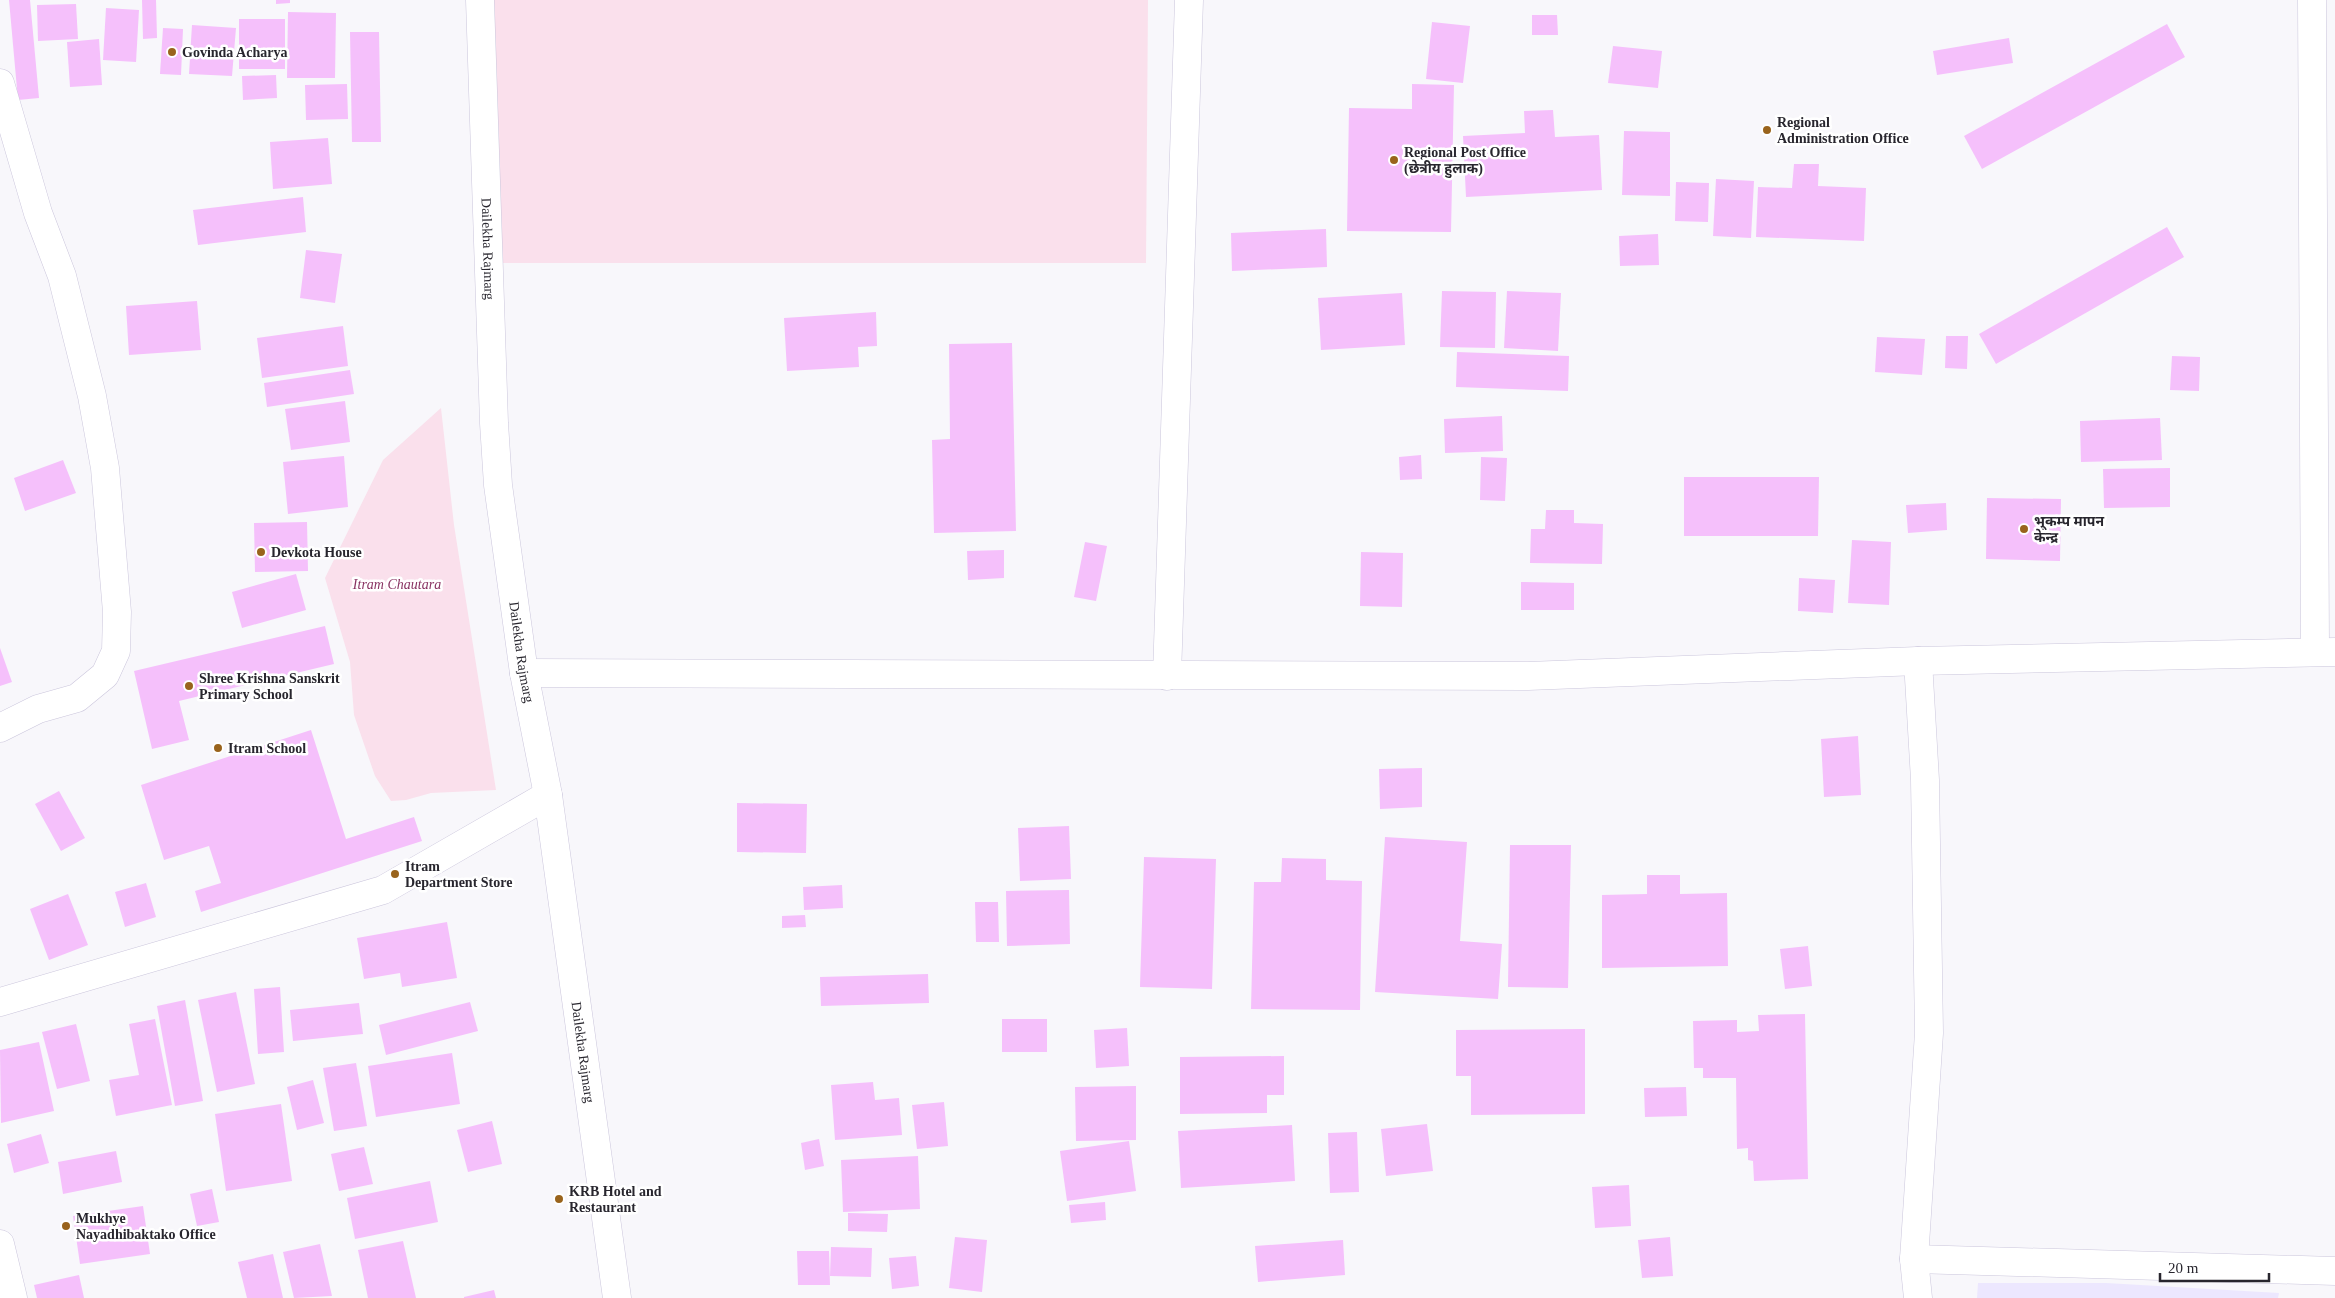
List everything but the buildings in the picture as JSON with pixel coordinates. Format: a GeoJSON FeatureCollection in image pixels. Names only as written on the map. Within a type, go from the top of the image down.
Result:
{"type":"FeatureCollection","features":[{"type":"Feature","properties":{"kind":"street","name":"Dailekha Rajmarg"},"geometry":{"type":"LineString","coordinates":[[480,0],[498,485],[524,673],[548,795],[617,1298]]}},
{"type":"Feature","properties":{"kind":"street"},"geometry":{"type":"LineString","coordinates":[[1167,676],[1189,0]]}},
{"type":"Feature","properties":{"kind":"street"},"geometry":{"type":"LineString","coordinates":[[524,673],[1528,676],[1918,661],[2325,652],[2312,0]]}},
{"type":"Feature","properties":{"kind":"street"},"geometry":{"type":"LineString","coordinates":[[0,83],[38,213],[62,276],[92,396],[105,468],[117,612],[116,651],[105,674],[77,698],[38,709],[0,728]]}},
{"type":"Feature","properties":{"kind":"street"},"geometry":{"type":"LineString","coordinates":[[1918,661],[1925,780],[1929,1033],[1914,1259],[1918,1298]]}},
{"type":"Feature","properties":{"kind":"street"},"geometry":{"type":"LineString","coordinates":[[0,1002],[383,890],[548,795]]}},
{"type":"Feature","properties":{"kind":"street"},"geometry":{"type":"LineString","coordinates":[[0,1244],[13,1298]]}},
{"type":"Feature","properties":{"kind":"street"},"geometry":{"type":"LineString","coordinates":[[1914,1259],[2335,1271]]}},
{"type":"Feature","properties":{"kind":"shaded area"},"geometry":{"type":"Polygon","coordinates":[[[1978,1283],[2106,1283],[2279,1293],[2278,1298],[1977,1298],[1978,1283]]]}},
{"type":"Feature","properties":{"kind":"green space"},"geometry":{"type":"Polygon","coordinates":[[[478,0],[1148,0],[1146,263],[477,263],[478,0]]]}},
{"type":"Feature","properties":{"kind":"green space","name":"Itram Chautara"},"geometry":{"type":"Polygon","coordinates":[[[441,408],[454,525],[496,790],[431,793],[406,800],[391,801],[375,776],[354,715],[350,662],[325,578],[383,460],[441,408]]]}},
{"type":"Feature","properties":{"kind":"place","name":"Govinda Acharya"},"geometry":{"type":"Point","coordinates":[172,52]}},
{"type":"Feature","properties":{"kind":"place","name":"Regional Administration Office"},"geometry":{"type":"Point","coordinates":[1767,130]}},
{"type":"Feature","properties":{"kind":"place","name":"Regional Post Office (छेत्रीय हुलाक)"},"geometry":{"type":"Point","coordinates":[1394,160]}},
{"type":"Feature","properties":{"kind":"place","name":"भूकम्प मापन केन्द्र"},"geometry":{"type":"Point","coordinates":[2024,529]}},
{"type":"Feature","properties":{"kind":"place","name":"Devkota House"},"geometry":{"type":"Point","coordinates":[261,552]}},
{"type":"Feature","properties":{"kind":"place","name":"Shree Krishna Sanskrit Primary School"},"geometry":{"type":"Point","coordinates":[189,686]}},
{"type":"Feature","properties":{"kind":"place","name":"Itram School"},"geometry":{"type":"Point","coordinates":[218,748]}},
{"type":"Feature","properties":{"kind":"place","name":"Itram Department Store"},"geometry":{"type":"Point","coordinates":[395,874]}},
{"type":"Feature","properties":{"kind":"place","name":"KRB Hotel and Restaurant"},"geometry":{"type":"Point","coordinates":[559,1199]}},
{"type":"Feature","properties":{"kind":"place","name":"Mukhye Nayadhibaktako Office"},"geometry":{"type":"Point","coordinates":[66,1226]}}]}
